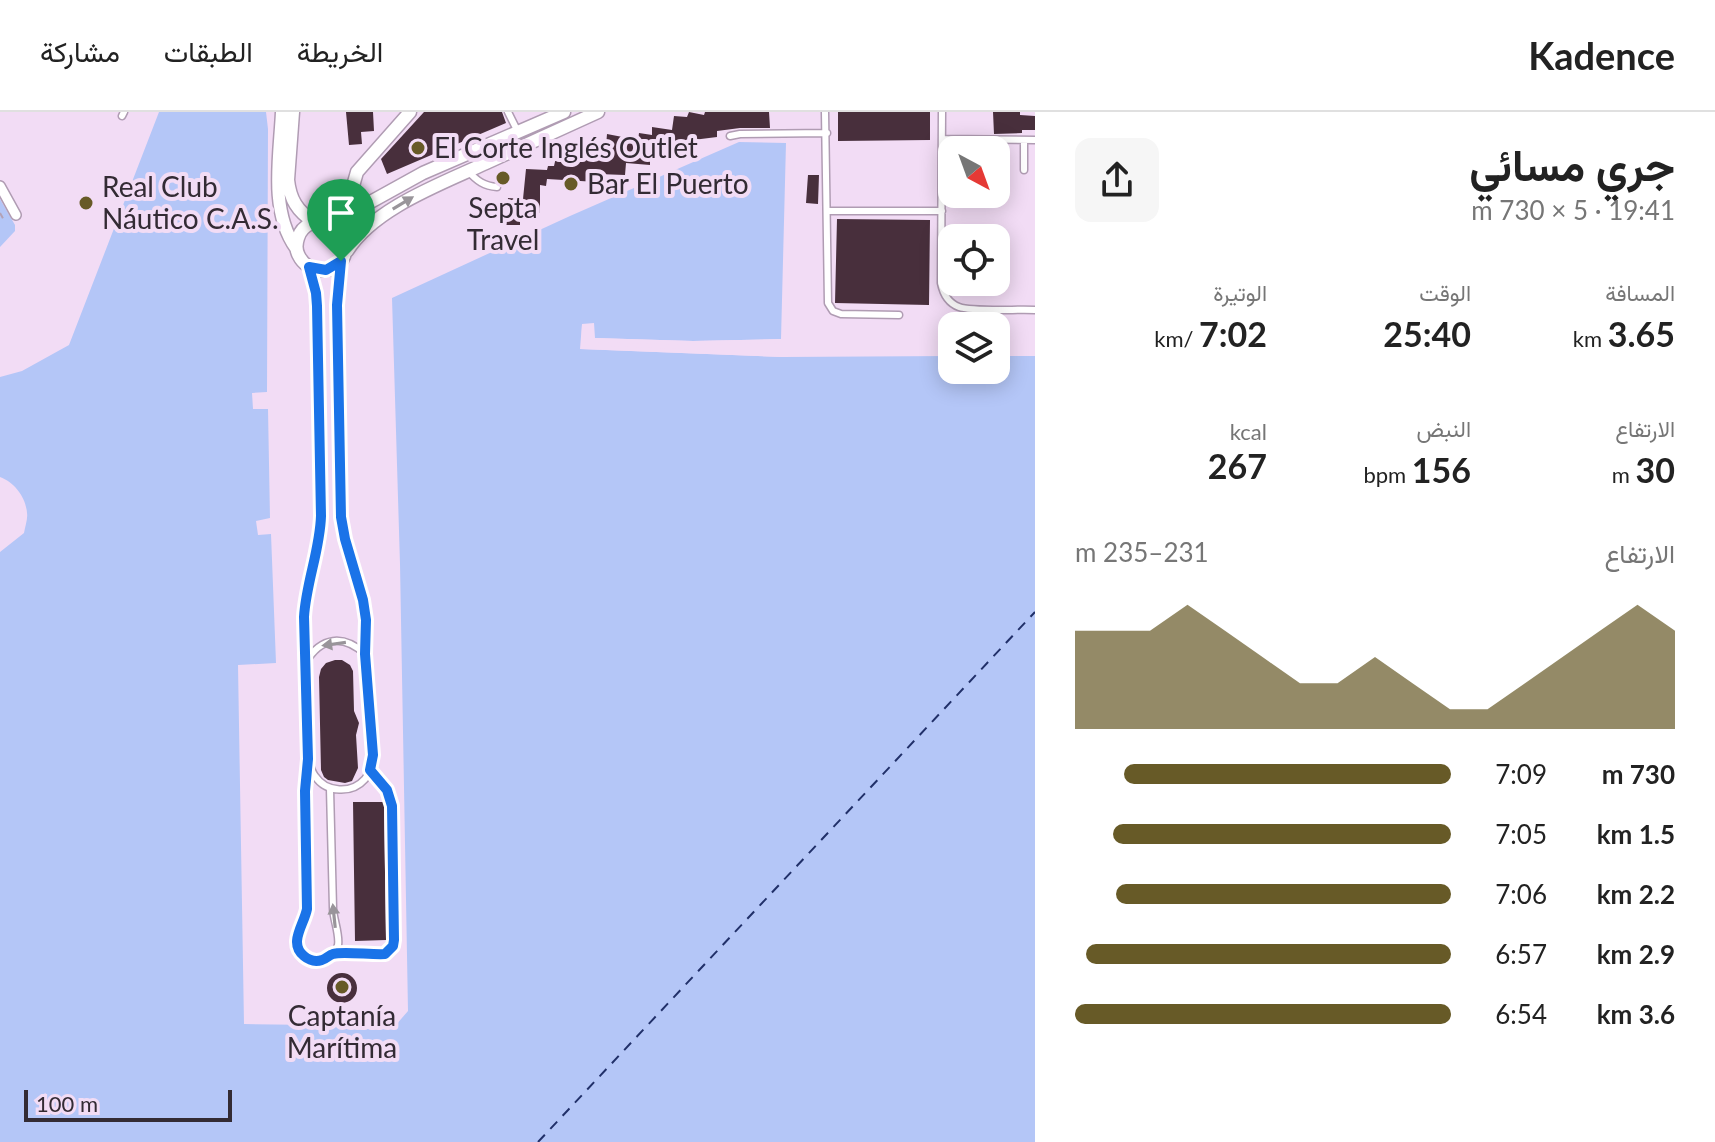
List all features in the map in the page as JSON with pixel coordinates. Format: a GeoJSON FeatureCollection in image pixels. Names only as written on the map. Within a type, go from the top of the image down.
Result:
{"type":"FeatureCollection","features":[{"type":"Feature","properties":{"kind":"street"},"geometry":{"type":"LineString","coordinates":[[282,112],[279,201],[284,227],[300,259],[309,267],[326,270],[343,257],[364,230],[397,206],[429,188],[598,112]]}},
{"type":"Feature","properties":{"kind":"street"},"geometry":{"type":"LineString","coordinates":[[293,112],[289,191],[298,209],[319,221],[332,223],[343,232],[346,246],[343,257]]}},
{"type":"Feature","properties":{"kind":"street"},"geometry":{"type":"LineString","coordinates":[[357,210],[353,186],[357,172],[410,112]]}},
{"type":"Feature","properties":{"kind":"street"},"geometry":{"type":"LineString","coordinates":[[296,248],[302,229],[357,210],[423,173],[564,112]]}},
{"type":"Feature","properties":{"kind":"street"},"geometry":{"type":"LineString","coordinates":[[0,186],[16,215]]}},
{"type":"Feature","properties":{"kind":"lane"},"geometry":{"type":"LineString","coordinates":[[508,112],[518,132]]}},
{"type":"Feature","properties":{"kind":"lane"},"geometry":{"type":"LineString","coordinates":[[942,112],[942,136]]}},
{"type":"Feature","properties":{"kind":"lane"},"geometry":{"type":"LineString","coordinates":[[826,115],[830,308],[841,314],[899,315]]}},
{"type":"Feature","properties":{"kind":"lane"},"geometry":{"type":"LineString","coordinates":[[730,136],[827,133]]}},
{"type":"Feature","properties":{"kind":"lane"},"geometry":{"type":"LineString","coordinates":[[1010,140],[1035,140]]}},
{"type":"Feature","properties":{"kind":"lane"},"geometry":{"type":"LineString","coordinates":[[1024,140],[1024,170]]}},
{"type":"Feature","properties":{"kind":"lane"},"geometry":{"type":"LineString","coordinates":[[468,171],[487,186],[497,187]]}},
{"type":"Feature","properties":{"kind":"lane"},"geometry":{"type":"LineString","coordinates":[[828,211],[942,211],[941,283],[948,299],[964,309],[1035,310]]}},
{"type":"Feature","properties":{"kind":"lane"},"geometry":{"type":"LineString","coordinates":[[308,759],[313,775],[321,783],[330,789],[342,790],[364,780],[373,755],[365,654],[365,610],[341,517],[337,290],[343,257]]}},
{"type":"Feature","properties":{"kind":"lane"},"geometry":{"type":"LineString","coordinates":[[309,267],[316,293],[321,527],[305,607],[307,909],[297,936],[297,945],[308,959],[317,961],[334,954],[385,954],[393,946],[392,806],[387,790],[370,770]]}},
{"type":"Feature","properties":{"kind":"lane"},"geometry":{"type":"LineString","coordinates":[[306,662],[322,644],[333,641],[345,641],[365,654]]}},
{"type":"Feature","properties":{"kind":"lane"},"geometry":{"type":"LineString","coordinates":[[330,789],[333,912],[338,945],[334,954]]}},
{"type":"Feature","properties":{"kind":"path"},"geometry":{"type":"LineString","coordinates":[[0,213],[5,222]]}},
{"type":"Feature","properties":{"kind":"water"},"geometry":{"type":"Polygon","coordinates":[[[159,112],[266,112],[267,392],[252,393],[253,409],[268,409],[270,518],[256,521],[258,535],[271,534],[276,663],[238,665],[244,1024],[395,1026],[408,1011],[392,298],[739,142],[786,143],[781,339],[693,341],[594,338],[594,324],[582,325],[581,349],[783,357],[938,356],[938,384],[1010,384],[1010,356],[1035,356],[1035,1142],[0,1142],[0,552],[24,533],[27,515],[18,491],[0,477],[0,377],[22,371],[69,345],[159,112]]]}},
{"type":"Feature","properties":{"kind":"water"},"geometry":{"type":"Polygon","coordinates":[[[0,199],[15,225],[15,231],[0,247],[0,199]]]}},
{"type":"Feature","properties":{"kind":"pier"},"geometry":{"type":"Polygon","coordinates":[[[594,323],[595,338],[693,341],[781,339],[782,343],[692,345],[594,342],[590,339],[590,328],[586,328],[585,345],[783,353],[783,357],[580,349],[582,324],[594,323]]]}},
{"type":"Feature","properties":{"kind":"building"},"geometry":{"type":"Polygon","coordinates":[[[346,112],[373,112],[374,131],[361,132],[362,144],[349,145],[346,112]]]}},
{"type":"Feature","properties":{"kind":"building","name":"El Corte Inglés Outlet"},"geometry":{"type":"Polygon","coordinates":[[[424,112],[502,112],[506,123],[387,174],[381,159],[424,112]]]}},
{"type":"Feature","properties":{"kind":"building"},"geometry":{"type":"Polygon","coordinates":[[[689,112],[704,115],[705,112],[769,112],[770,128],[717,131],[717,137],[676,143],[675,155],[650,155],[650,165],[626,163],[625,175],[598,174],[597,182],[547,179],[546,186],[540,185],[540,213],[520,213],[520,225],[498,225],[498,208],[507,209],[508,198],[523,199],[526,169],[547,170],[548,166],[554,166],[557,153],[579,154],[580,144],[606,146],[607,134],[638,140],[639,133],[652,135],[652,127],[672,130],[674,116],[687,117],[689,112]]]}},
{"type":"Feature","properties":{"kind":"building"},"geometry":{"type":"Polygon","coordinates":[[[838,112],[930,112],[930,140],[838,141],[838,112]]]}},
{"type":"Feature","properties":{"kind":"building"},"geometry":{"type":"Polygon","coordinates":[[[993,112],[1020,112],[1020,115],[1035,116],[1035,130],[994,134],[993,112]]]}},
{"type":"Feature","properties":{"kind":"building"},"geometry":{"type":"Polygon","coordinates":[[[808,175],[819,175],[818,204],[806,203],[808,175]]]}},
{"type":"Feature","properties":{"kind":"building"},"geometry":{"type":"Polygon","coordinates":[[[837,219],[930,220],[929,305],[835,303],[837,219]]]}},
{"type":"Feature","properties":{"kind":"building"},"geometry":{"type":"Polygon","coordinates":[[[342,660],[353,671],[354,711],[359,723],[356,735],[358,768],[352,781],[345,783],[328,780],[321,770],[319,677],[326,663],[342,660]]]}},
{"type":"Feature","properties":{"kind":"building"},"geometry":{"type":"Polygon","coordinates":[[[353,802],[384,802],[386,940],[355,941],[353,802]]]}},
{"type":"Feature","properties":{"kind":"building","name":"Captanía Marítima"},"geometry":{"type":"Polygon","coordinates":[[[342,973],[348,974],[356,982],[356,994],[348,1002],[342,1003],[336,1002],[328,994],[327,988],[328,982],[336,974],[342,973]]]}},
{"type":"Feature","properties":{"kind":"ferry route"},"geometry":{"type":"LineString","coordinates":[[538,1142],[1035,612]]}},
{"type":"Feature","properties":{"kind":"place","name":"El Corte Inglés Outlet"},"geometry":{"type":"Point","coordinates":[418,148]}},
{"type":"Feature","properties":{"kind":"place","name":"Septa Travel"},"geometry":{"type":"Point","coordinates":[503,178]}},
{"type":"Feature","properties":{"kind":"place","name":"Bar El Puerto"},"geometry":{"type":"Point","coordinates":[571,184]}},
{"type":"Feature","properties":{"kind":"place","name":"Real Club Náutico C.A.S."},"geometry":{"type":"Point","coordinates":[86,203]}},
{"type":"Feature","properties":{"kind":"place","name":"Captanía Marítima"},"geometry":{"type":"Point","coordinates":[342,987]}},
{"type":"Feature","properties":{"kind":"route"},"geometry":{"type":"LineString","coordinates":[[341,261],[337,305],[341,517],[366,620],[365,654],[373,755],[370,770],[387,790],[392,806],[394,940],[390,951],[385,954],[334,954],[317,961],[308,959],[297,945],[297,936],[307,909],[305,775],[308,759],[304,617],[321,516],[317,306],[309,267],[326,270],[341,261]]}}]}
